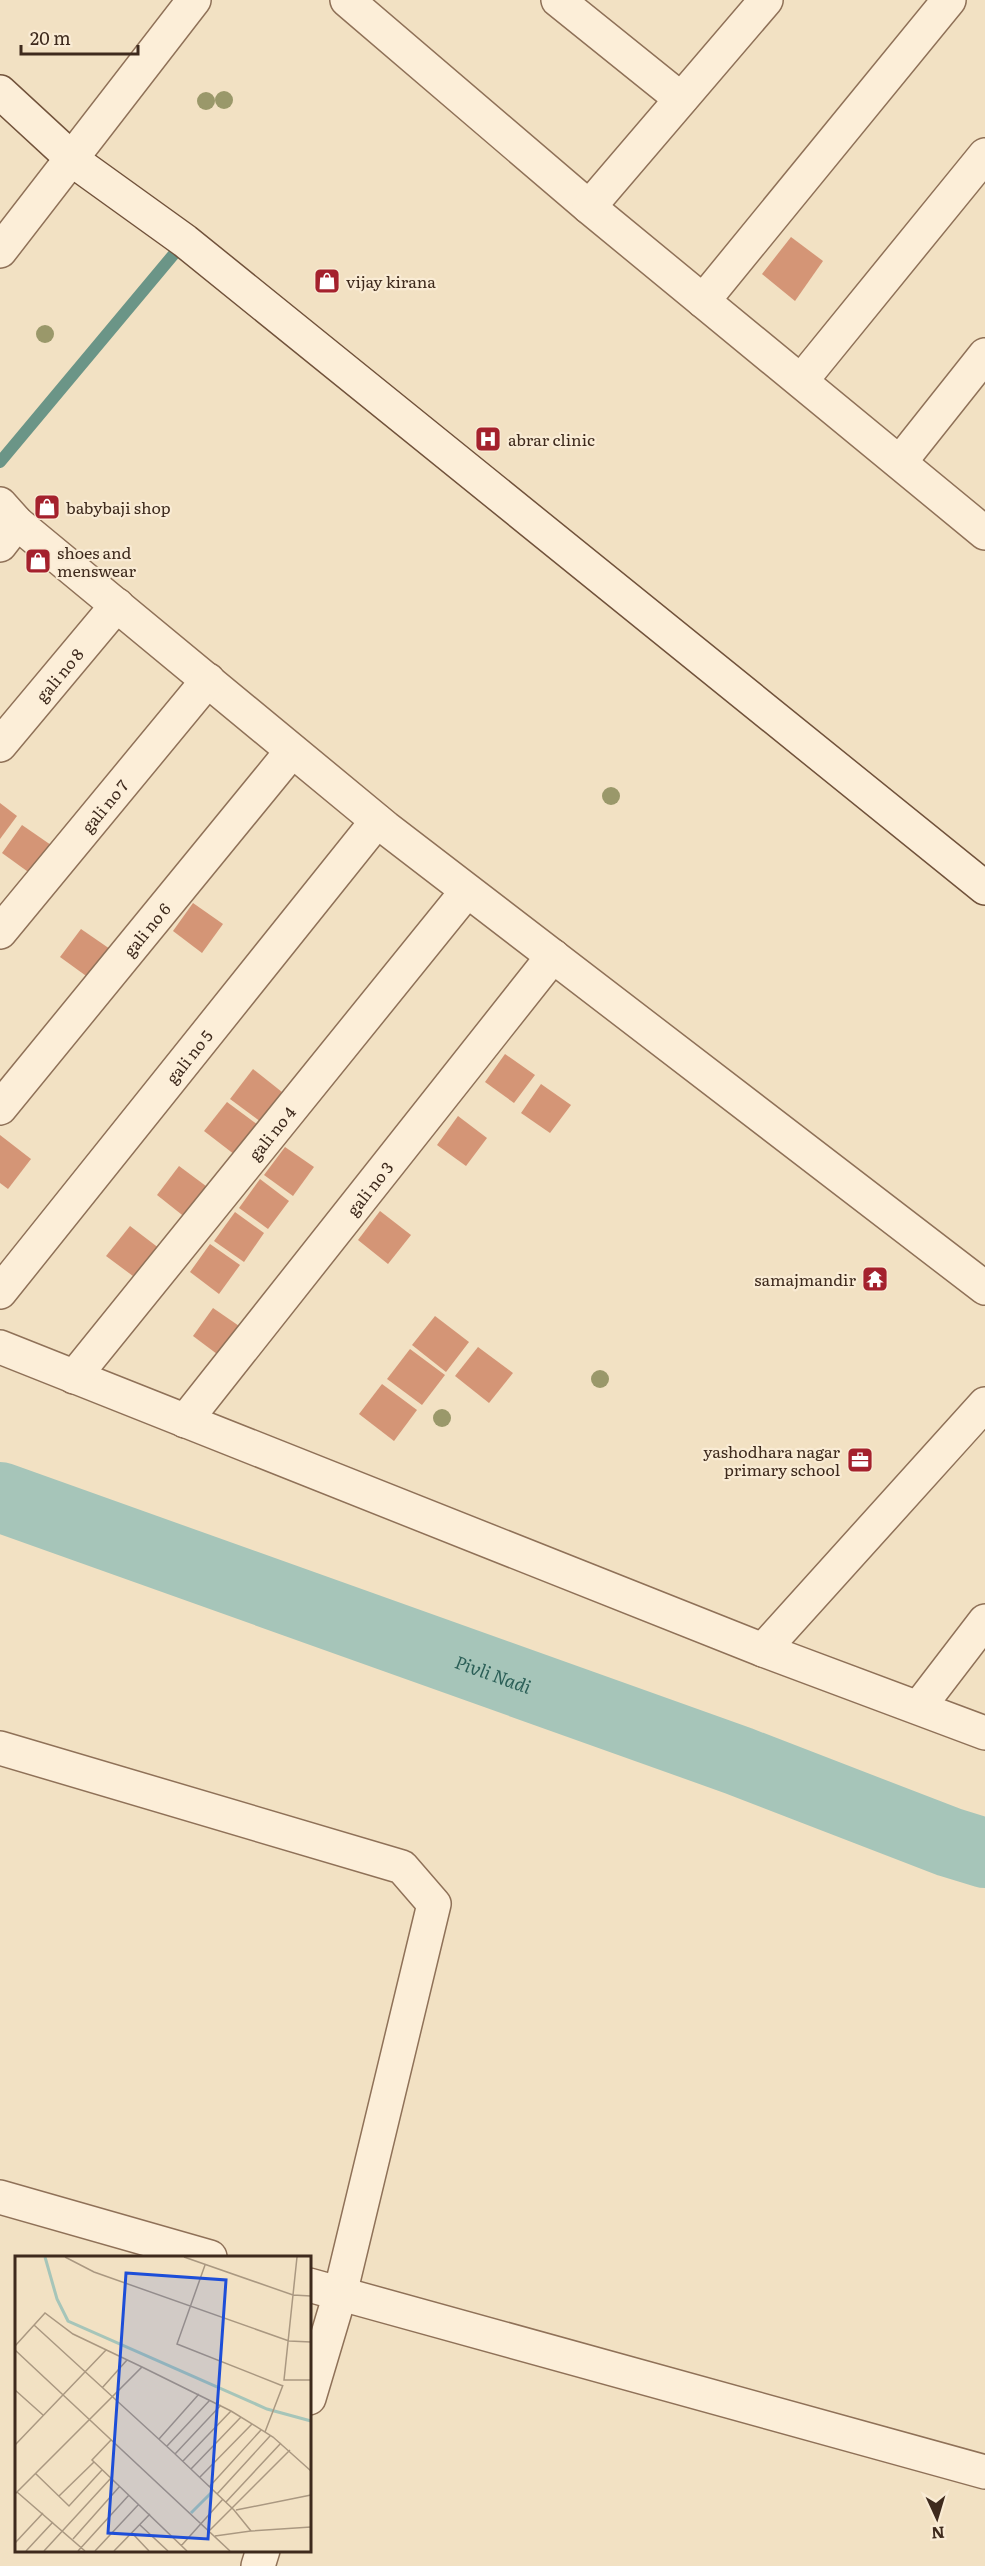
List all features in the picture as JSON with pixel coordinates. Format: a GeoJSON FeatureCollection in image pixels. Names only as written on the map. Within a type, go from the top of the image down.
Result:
{"type":"FeatureCollection","features":[{"type":"Feature","properties":{"kind":"street"},"geometry":{"type":"LineString","coordinates":[[0,251],[194,0]]}},
{"type":"Feature","properties":{"kind":"street"},"geometry":{"type":"LineString","coordinates":[[347,0],[589,207],[985,533]]}},
{"type":"Feature","properties":{"kind":"street"},"geometry":{"type":"LineString","coordinates":[[558,0],[681,99]]}},
{"type":"Feature","properties":{"kind":"street"},"geometry":{"type":"LineString","coordinates":[[703,301],[948,0]]}},
{"type":"Feature","properties":{"kind":"street"},"geometry":{"type":"LineString","coordinates":[[589,207],[681,99],[752,5]]}},
{"type":"Feature","properties":{"kind":"street"},"geometry":{"type":"LineString","coordinates":[[0,92],[72,158],[185,241],[985,888]]}},
{"type":"Feature","properties":{"kind":"street"},"geometry":{"type":"LineString","coordinates":[[801,381],[985,155]]}},
{"type":"Feature","properties":{"kind":"street"},"geometry":{"type":"LineString","coordinates":[[900,462],[985,354]]}},
{"type":"Feature","properties":{"kind":"street"},"geometry":{"type":"LineString","coordinates":[[6,524],[117,605],[292,751],[467,891],[985,1288]]}},
{"type":"Feature","properties":{"kind":"street","name":"gali no 8"},"geometry":{"type":"LineString","coordinates":[[0,746],[117,605]]}},
{"type":"Feature","properties":{"kind":"street","name":"gali no 7"},"geometry":{"type":"LineString","coordinates":[[0,932],[208,680]]}},
{"type":"Feature","properties":{"kind":"street","name":"gali no 6"},"geometry":{"type":"LineString","coordinates":[[0,1108],[292,751]]}},
{"type":"Feature","properties":{"kind":"street","name":"gali no 5"},"geometry":{"type":"LineString","coordinates":[[0,1292],[377,820]]}},
{"type":"Feature","properties":{"kind":"street","name":"gali no 4"},"geometry":{"type":"LineString","coordinates":[[74,1377],[467,891]]}},
{"type":"Feature","properties":{"kind":"street","name":"gali no 3"},"geometry":{"type":"LineString","coordinates":[[185,1421],[553,956]]}},
{"type":"Feature","properties":{"kind":"street"},"geometry":{"type":"LineString","coordinates":[[0,1347],[763,1650],[985,1733]]}},
{"type":"Feature","properties":{"kind":"street"},"geometry":{"type":"LineString","coordinates":[[763,1650],[985,1404]]}},
{"type":"Feature","properties":{"kind":"street"},"geometry":{"type":"LineString","coordinates":[[919,1707],[985,1621]]}},
{"type":"Feature","properties":{"kind":"street"},"geometry":{"type":"LineString","coordinates":[[0,1748],[402,1867],[434,1904],[340,2294],[310,2395]]}},
{"type":"Feature","properties":{"kind":"street"},"geometry":{"type":"LineString","coordinates":[[0,2197],[206,2256]]}},
{"type":"Feature","properties":{"kind":"street"},"geometry":{"type":"LineString","coordinates":[[310,2285],[985,2472]]}},
{"type":"Feature","properties":{"kind":"street"},"geometry":{"type":"LineString","coordinates":[[258,2566],[263,2551]]}},
{"type":"Feature","properties":{"kind":"building"},"geometry":{"type":"Polygon","coordinates":[[[791,237],[823,261],[795,301],[762,274],[791,237]]]}},
{"type":"Feature","properties":{"kind":"building"},"geometry":{"type":"Polygon","coordinates":[[[0,803],[17,816],[0,839],[0,803]]]}},
{"type":"Feature","properties":{"kind":"building"},"geometry":{"type":"Polygon","coordinates":[[[22,825],[51,845],[31,874],[2,853],[22,825]]]}},
{"type":"Feature","properties":{"kind":"building"},"geometry":{"type":"Polygon","coordinates":[[[193,903],[223,924],[202,953],[173,931],[193,903]]]}},
{"type":"Feature","properties":{"kind":"building"},"geometry":{"type":"Polygon","coordinates":[[[81,929],[110,949],[89,978],[60,957],[81,929]]]}},
{"type":"Feature","properties":{"kind":"building"},"geometry":{"type":"Polygon","coordinates":[[[505,1054],[535,1075],[514,1103],[485,1082],[505,1054]]]}},
{"type":"Feature","properties":{"kind":"building"},"geometry":{"type":"Polygon","coordinates":[[[253,1069],[287,1096],[265,1125],[230,1099],[253,1069]]]}},
{"type":"Feature","properties":{"kind":"building"},"geometry":{"type":"Polygon","coordinates":[[[541,1084],[571,1105],[550,1133],[521,1113],[541,1084]]]}},
{"type":"Feature","properties":{"kind":"building"},"geometry":{"type":"Polygon","coordinates":[[[227,1102],[262,1128],[239,1158],[204,1131],[227,1102]]]}},
{"type":"Feature","properties":{"kind":"building"},"geometry":{"type":"Polygon","coordinates":[[[458,1116],[487,1138],[466,1166],[437,1145],[458,1116]]]}},
{"type":"Feature","properties":{"kind":"building"},"geometry":{"type":"Polygon","coordinates":[[[0,1135],[31,1159],[8,1189],[0,1183],[0,1135]]]}},
{"type":"Feature","properties":{"kind":"building"},"geometry":{"type":"Polygon","coordinates":[[[285,1147],[314,1167],[293,1196],[264,1175],[285,1147]]]}},
{"type":"Feature","properties":{"kind":"building"},"geometry":{"type":"Polygon","coordinates":[[[179,1166],[214,1192],[191,1222],[157,1195],[179,1166]]]}},
{"type":"Feature","properties":{"kind":"building"},"geometry":{"type":"Polygon","coordinates":[[[260,1179],[289,1201],[268,1229],[239,1208],[260,1179]]]}},
{"type":"Feature","properties":{"kind":"building"},"geometry":{"type":"Polygon","coordinates":[[[380,1211],[411,1235],[388,1264],[358,1240],[380,1211]]]}},
{"type":"Feature","properties":{"kind":"building"},"geometry":{"type":"Polygon","coordinates":[[[235,1212],[264,1233],[244,1262],[214,1241],[235,1212]]]}},
{"type":"Feature","properties":{"kind":"building"},"geometry":{"type":"Polygon","coordinates":[[[130,1226],[164,1252],[141,1282],[106,1256],[130,1226]]]}},
{"type":"Feature","properties":{"kind":"building"},"geometry":{"type":"Polygon","coordinates":[[[210,1244],[240,1265],[219,1294],[190,1272],[210,1244]]]}},
{"type":"Feature","properties":{"kind":"building"},"geometry":{"type":"Polygon","coordinates":[[[213,1308],[242,1328],[221,1357],[193,1336],[213,1308]]]}},
{"type":"Feature","properties":{"kind":"building"},"geometry":{"type":"Polygon","coordinates":[[[435,1316],[469,1342],[446,1372],[412,1345],[435,1316]]]}},
{"type":"Feature","properties":{"kind":"building"},"geometry":{"type":"Polygon","coordinates":[[[478,1347],[513,1373],[489,1403],[455,1376],[478,1347]]]}},
{"type":"Feature","properties":{"kind":"building"},"geometry":{"type":"Polygon","coordinates":[[[410,1349],[445,1375],[422,1405],[387,1379],[410,1349]]]}},
{"type":"Feature","properties":{"kind":"building"},"geometry":{"type":"Polygon","coordinates":[[[382,1384],[417,1410],[394,1441],[359,1414],[382,1384]]]}},
{"type":"Feature","properties":{"kind":"waterway"},"geometry":{"type":"LineString","coordinates":[[0,462],[184,242]]}},
{"type":"Feature","properties":{"kind":"waterway","name":"Pivli Nadi"},"geometry":{"type":"LineString","coordinates":[[0,1497],[739,1761],[949,1842],[985,1853]]}},
{"type":"Feature","properties":{"kind":"place","name":"vijay kirana"},"geometry":{"type":"Point","coordinates":[327,281]}},
{"type":"Feature","properties":{"kind":"place","name":"abrar clinic"},"geometry":{"type":"Point","coordinates":[488,439]}},
{"type":"Feature","properties":{"kind":"place","name":"babybaji shop"},"geometry":{"type":"Point","coordinates":[47,507]}},
{"type":"Feature","properties":{"kind":"place","name":"shoes and menswear"},"geometry":{"type":"Point","coordinates":[38,561]}},
{"type":"Feature","properties":{"kind":"place","name":"samajmandir"},"geometry":{"type":"Point","coordinates":[875,1279]}},
{"type":"Feature","properties":{"kind":"place","name":"yashodhara nagar primary school"},"geometry":{"type":"Point","coordinates":[860,1460]}}]}
